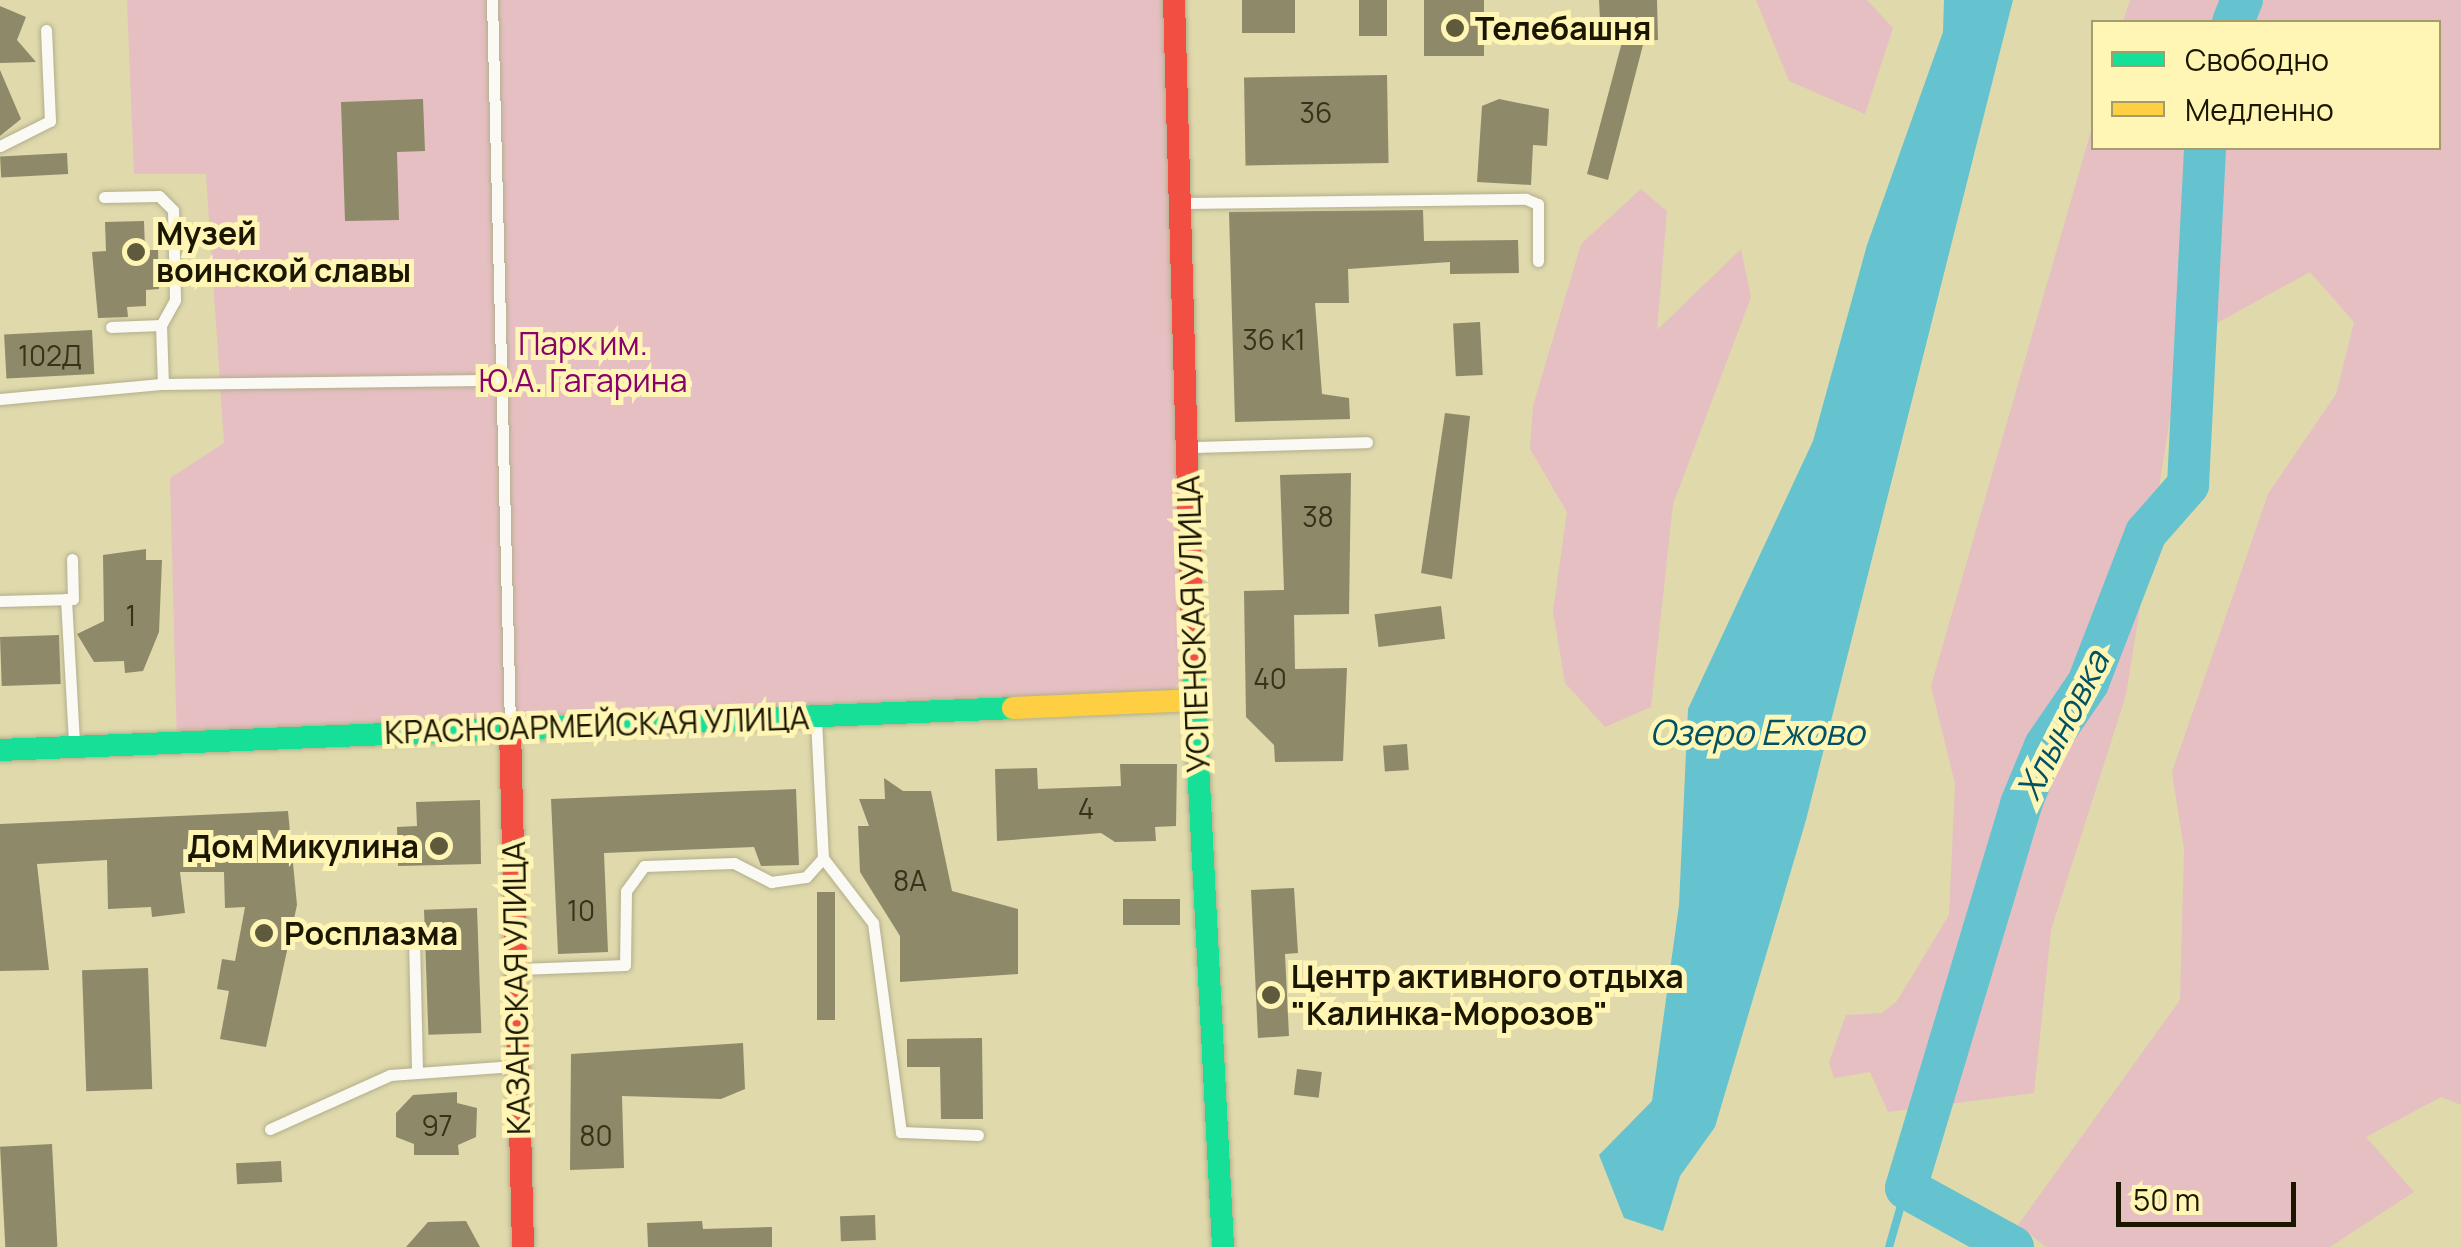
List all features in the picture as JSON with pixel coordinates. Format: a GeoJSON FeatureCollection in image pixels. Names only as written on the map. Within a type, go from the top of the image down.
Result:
{"type":"FeatureCollection","features":[{"type":"Feature","properties":{"kind":"street","name":"УСПЕНСКАЯ УЛИЦА"},"geometry":{"type":"LineString","coordinates":[[1174,0],[1194,700],[1223,1247]]}},
{"type":"Feature","properties":{"kind":"street","name":"КРАСНОАРМЕЙСКАЯ УЛИЦА"},"geometry":{"type":"LineString","coordinates":[[0,750],[1194,700]]}},
{"type":"Feature","properties":{"kind":"street","name":"КАЗАНСКАЯ УЛИЦА"},"geometry":{"type":"LineString","coordinates":[[510,729],[522,1247]]}},
{"type":"Feature","properties":{"kind":"lane"},"geometry":{"type":"LineString","coordinates":[[492,0],[510,729]]}},
{"type":"Feature","properties":{"kind":"lane"},"geometry":{"type":"LineString","coordinates":[[0,146],[50,120],[46,30]]}},
{"type":"Feature","properties":{"kind":"lane"},"geometry":{"type":"LineString","coordinates":[[104,197],[159,196],[172,210],[176,300],[160,325],[163,384]]}},
{"type":"Feature","properties":{"kind":"lane"},"geometry":{"type":"LineString","coordinates":[[1181,204],[1526,199],[1538,204],[1538,261]]}},
{"type":"Feature","properties":{"kind":"lane"},"geometry":{"type":"LineString","coordinates":[[111,326],[160,325]]}},
{"type":"Feature","properties":{"kind":"lane"},"geometry":{"type":"LineString","coordinates":[[0,399],[163,384],[502,380]]}},
{"type":"Feature","properties":{"kind":"lane"},"geometry":{"type":"LineString","coordinates":[[1187,447],[1367,442]]}},
{"type":"Feature","properties":{"kind":"lane"},"geometry":{"type":"LineString","coordinates":[[72,560],[66,599],[74,747]]}},
{"type":"Feature","properties":{"kind":"lane"},"geometry":{"type":"LineString","coordinates":[[0,600],[66,599]]}},
{"type":"Feature","properties":{"kind":"lane"},"geometry":{"type":"LineString","coordinates":[[816,716],[823,858],[874,923],[901,1132],[978,1134]]}},
{"type":"Feature","properties":{"kind":"lane"},"geometry":{"type":"LineString","coordinates":[[516,969],[624,965],[626,891],[644,866],[734,863],[771,882],[806,878],[823,858]]}},
{"type":"Feature","properties":{"kind":"lane"},"geometry":{"type":"LineString","coordinates":[[414,938],[417,1073]]}},
{"type":"Feature","properties":{"kind":"lane"},"geometry":{"type":"LineString","coordinates":[[270,1128],[390,1075],[518,1065]]}},
{"type":"Feature","properties":{"kind":"green space","name":"Парк им. Ю.А. Гагарина"},"geometry":{"type":"Polygon","coordinates":[[[127,0],[1164,0],[1186,668],[1174,690],[177,744],[170,478],[224,443],[206,174],[134,174],[127,0]]]}},
{"type":"Feature","properties":{"kind":"green space"},"geometry":{"type":"Polygon","coordinates":[[[1756,0],[1867,0],[1893,28],[1865,114],[1789,81],[1756,0]]]}},
{"type":"Feature","properties":{"kind":"green space"},"geometry":{"type":"Polygon","coordinates":[[[2130,0],[2461,0],[2461,1105],[2441,1097],[2366,1137],[2414,1192],[2330,1247],[2046,1247],[2018,1225],[2180,1000],[2184,850],[2172,772],[2268,494],[2336,394],[2354,322],[2310,272],[2208,328],[2170,418],[2126,695],[2051,930],[2034,1093],[1888,1112],[1870,1072],[1834,1078],[1829,1062],[1846,1015],[1882,1013],[1897,1001],[1949,915],[1955,784],[1931,686],[2091,131],[2091,150],[2441,150],[2441,20],[2124,20],[2130,0]]]}},
{"type":"Feature","properties":{"kind":"green space"},"geometry":{"type":"Polygon","coordinates":[[[1641,189],[1667,211],[1657,330],[1741,249],[1751,297],[1673,504],[1651,707],[1605,727],[1565,683],[1553,611],[1567,512],[1530,449],[1533,406],[1581,244],[1641,189]]]}},
{"type":"Feature","properties":{"kind":"water","name":"Озеро Ежово"},"geometry":{"type":"Polygon","coordinates":[[[1944,0],[2013,0],[1806,820],[1715,1127],[1680,1176],[1663,1231],[1624,1218],[1599,1155],[1652,1101],[1679,905],[1688,709],[1813,441],[1867,245],[1943,32],[1944,0]]]}},
{"type":"Feature","properties":{"kind":"building"},"geometry":{"type":"Polygon","coordinates":[[[1242,0],[1295,0],[1295,33],[1242,33],[1242,0]]]}},
{"type":"Feature","properties":{"kind":"building"},"geometry":{"type":"Polygon","coordinates":[[[1359,0],[1387,0],[1387,36],[1359,36],[1359,0]]]}},
{"type":"Feature","properties":{"kind":"building","name":"Телебашня"},"geometry":{"type":"Polygon","coordinates":[[[1424,0],[1484,0],[1484,56],[1424,56],[1424,0]]]}},
{"type":"Feature","properties":{"kind":"building"},"geometry":{"type":"Polygon","coordinates":[[[1599,0],[1657,0],[1658,40],[1644,41],[1608,180],[1587,174],[1622,42],[1601,42],[1599,0]]]}},
{"type":"Feature","properties":{"kind":"building"},"geometry":{"type":"Polygon","coordinates":[[[0,6],[26,17],[17,40],[36,62],[0,63],[0,6]]]}},
{"type":"Feature","properties":{"kind":"building"},"geometry":{"type":"Polygon","coordinates":[[[0,70],[21,119],[0,136],[0,70]]]}},
{"type":"Feature","properties":{"kind":"building"},"geometry":{"type":"Polygon","coordinates":[[[1387,75],[1389,163],[1246,165],[1244,77],[1387,75]]]}},
{"type":"Feature","properties":{"kind":"building"},"geometry":{"type":"Polygon","coordinates":[[[423,99],[425,151],[397,152],[399,220],[345,221],[341,102],[423,99]]]}},
{"type":"Feature","properties":{"kind":"building"},"geometry":{"type":"Polygon","coordinates":[[[1499,99],[1549,109],[1547,146],[1533,145],[1531,185],[1477,182],[1482,106],[1499,99]]]}},
{"type":"Feature","properties":{"kind":"building"},"geometry":{"type":"Polygon","coordinates":[[[67,153],[68,174],[1,177],[0,157],[67,153]]]}},
{"type":"Feature","properties":{"kind":"building"},"geometry":{"type":"Polygon","coordinates":[[[1423,210],[1424,241],[1518,240],[1519,273],[1450,274],[1450,262],[1348,269],[1349,303],[1315,303],[1322,394],[1349,398],[1350,419],[1235,422],[1229,212],[1423,210]]]}},
{"type":"Feature","properties":{"kind":"building"},"geometry":{"type":"Polygon","coordinates":[[[144,221],[145,250],[158,250],[159,289],[146,290],[146,306],[127,307],[128,317],[98,318],[92,252],[106,251],[105,222],[144,221]]]}},
{"type":"Feature","properties":{"kind":"building"},"geometry":{"type":"Polygon","coordinates":[[[1480,322],[1483,375],[1456,376],[1453,323],[1480,322]]]}},
{"type":"Feature","properties":{"kind":"building"},"geometry":{"type":"Polygon","coordinates":[[[92,330],[94,374],[6,379],[4,335],[92,330]]]}},
{"type":"Feature","properties":{"kind":"building"},"geometry":{"type":"Polygon","coordinates":[[[1445,413],[1470,416],[1452,579],[1421,573],[1445,413]]]}},
{"type":"Feature","properties":{"kind":"building"},"geometry":{"type":"Polygon","coordinates":[[[1351,473],[1349,614],[1294,615],[1295,669],[1347,668],[1343,761],[1275,762],[1274,745],[1246,717],[1244,591],[1284,590],[1280,475],[1351,473]]]}},
{"type":"Feature","properties":{"kind":"building"},"geometry":{"type":"Polygon","coordinates":[[[146,549],[146,560],[162,560],[159,632],[143,671],[125,673],[124,661],[94,662],[77,634],[104,621],[103,555],[146,549]]]}},
{"type":"Feature","properties":{"kind":"building"},"geometry":{"type":"Polygon","coordinates":[[[1441,606],[1445,639],[1379,647],[1374,614],[1441,606]]]}},
{"type":"Feature","properties":{"kind":"building"},"geometry":{"type":"Polygon","coordinates":[[[59,635],[61,684],[2,686],[0,637],[59,635]]]}},
{"type":"Feature","properties":{"kind":"building"},"geometry":{"type":"Polygon","coordinates":[[[1407,744],[1409,770],[1385,772],[1383,746],[1407,744]]]}},
{"type":"Feature","properties":{"kind":"building"},"geometry":{"type":"Polygon","coordinates":[[[1120,764],[1177,764],[1176,826],[1155,827],[1156,841],[1115,842],[1101,833],[997,841],[995,769],[1037,768],[1038,789],[1121,786],[1120,764]]]}},
{"type":"Feature","properties":{"kind":"building"},"geometry":{"type":"Polygon","coordinates":[[[884,778],[903,791],[931,791],[952,891],[1018,909],[1018,974],[900,982],[900,936],[860,872],[858,826],[869,826],[859,799],[885,799],[884,778]]]}},
{"type":"Feature","properties":{"kind":"building"},"geometry":{"type":"Polygon","coordinates":[[[796,789],[799,865],[761,866],[754,847],[604,853],[608,952],[558,954],[551,799],[796,789]]]}},
{"type":"Feature","properties":{"kind":"building","name":"Дом Микулина"},"geometry":{"type":"Polygon","coordinates":[[[480,800],[481,864],[398,866],[397,827],[417,826],[416,802],[480,800]]]}},
{"type":"Feature","properties":{"kind":"building","name":"Росплазма"},"geometry":{"type":"Polygon","coordinates":[[[288,811],[297,905],[266,1047],[220,1039],[229,991],[217,989],[222,959],[235,961],[245,907],[225,908],[224,872],[180,872],[185,913],[152,917],[151,907],[108,909],[107,860],[37,864],[49,970],[0,971],[0,824],[288,811]]]}},
{"type":"Feature","properties":{"kind":"building","name":"Центр активного отдыха \"Калинка-Морозов\""},"geometry":{"type":"Polygon","coordinates":[[[1294,888],[1298,953],[1285,954],[1289,1036],[1258,1038],[1251,890],[1294,888]]]}},
{"type":"Feature","properties":{"kind":"building"},"geometry":{"type":"Polygon","coordinates":[[[817,892],[835,892],[835,1020],[817,1020],[817,892]]]}},
{"type":"Feature","properties":{"kind":"building"},"geometry":{"type":"Polygon","coordinates":[[[1123,899],[1180,899],[1180,925],[1123,925],[1123,899]]]}},
{"type":"Feature","properties":{"kind":"building"},"geometry":{"type":"Polygon","coordinates":[[[477,908],[481,1033],[428,1035],[424,910],[477,908]]]}},
{"type":"Feature","properties":{"kind":"building"},"geometry":{"type":"Polygon","coordinates":[[[148,968],[152,1089],[86,1091],[82,970],[148,968]]]}},
{"type":"Feature","properties":{"kind":"building"},"geometry":{"type":"Polygon","coordinates":[[[982,1038],[983,1119],[941,1119],[940,1067],[907,1067],[907,1039],[982,1038]]]}},
{"type":"Feature","properties":{"kind":"building"},"geometry":{"type":"Polygon","coordinates":[[[743,1043],[745,1089],[721,1099],[622,1096],[624,1168],[570,1170],[571,1054],[743,1043]]]}},
{"type":"Feature","properties":{"kind":"building"},"geometry":{"type":"Polygon","coordinates":[[[1297,1069],[1322,1072],[1319,1098],[1294,1095],[1297,1069]]]}},
{"type":"Feature","properties":{"kind":"building"},"geometry":{"type":"Polygon","coordinates":[[[457,1092],[457,1103],[477,1108],[476,1137],[458,1145],[459,1155],[414,1155],[414,1144],[396,1137],[396,1113],[413,1095],[457,1092]]]}},
{"type":"Feature","properties":{"kind":"building"},"geometry":{"type":"Polygon","coordinates":[[[52,1144],[57,1247],[5,1247],[0,1147],[52,1144]]]}},
{"type":"Feature","properties":{"kind":"building"},"geometry":{"type":"Polygon","coordinates":[[[281,1161],[282,1182],[237,1184],[236,1163],[281,1161]]]}},
{"type":"Feature","properties":{"kind":"building"},"geometry":{"type":"Polygon","coordinates":[[[875,1215],[876,1240],[841,1241],[840,1216],[875,1215]]]}},
{"type":"Feature","properties":{"kind":"building"},"geometry":{"type":"Polygon","coordinates":[[[466,1221],[480,1247],[406,1247],[428,1222],[466,1221]]]}},
{"type":"Feature","properties":{"kind":"building"},"geometry":{"type":"Polygon","coordinates":[[[702,1221],[703,1229],[772,1227],[772,1247],[648,1247],[647,1223],[702,1221]]]}},
{"type":"Feature","properties":{"kind":"waterway","name":"Хлыновка"},"geometry":{"type":"LineString","coordinates":[[2234,20],[2242,0]]}},
{"type":"Feature","properties":{"kind":"waterway","name":"Хлыновка"},"geometry":{"type":"LineString","coordinates":[[2013,1247],[1906,1188],[2021,804],[2045,746],[2088,683],[2146,533],[2188,485],[2205,150]]}},
{"type":"Feature","properties":{"kind":"waterway"},"geometry":{"type":"LineString","coordinates":[[1889,1247],[1906,1188]]}},
{"type":"Feature","properties":{"kind":"traffic: fast"},"geometry":{"type":"LineString","coordinates":[[1193,668],[1223,1247]]}},
{"type":"Feature","properties":{"kind":"traffic: fast"},"geometry":{"type":"LineString","coordinates":[[0,750],[1013,708]]}},
{"type":"Feature","properties":{"kind":"traffic: slow"},"geometry":{"type":"LineString","coordinates":[[1013,708],[1194,700]]}},
{"type":"Feature","properties":{"kind":"traffic: jam"},"geometry":{"type":"LineString","coordinates":[[1174,0],[1193,668]]}},
{"type":"Feature","properties":{"kind":"traffic: jam"},"geometry":{"type":"LineString","coordinates":[[510,729],[523,1247]]}},
{"type":"Feature","properties":{"kind":"place","name":"Телебашня"},"geometry":{"type":"Point","coordinates":[1455,28]}},
{"type":"Feature","properties":{"kind":"place","name":"Музей воинской славы"},"geometry":{"type":"Point","coordinates":[136,252]}},
{"type":"Feature","properties":{"kind":"place","name":"Дом Микулина"},"geometry":{"type":"Point","coordinates":[439,846]}},
{"type":"Feature","properties":{"kind":"place","name":"Росплазма"},"geometry":{"type":"Point","coordinates":[264,933]}},
{"type":"Feature","properties":{"kind":"place","name":"Центр активного отдыха \"Калинка-Морозов\""},"geometry":{"type":"Point","coordinates":[1271,995]}}]}
